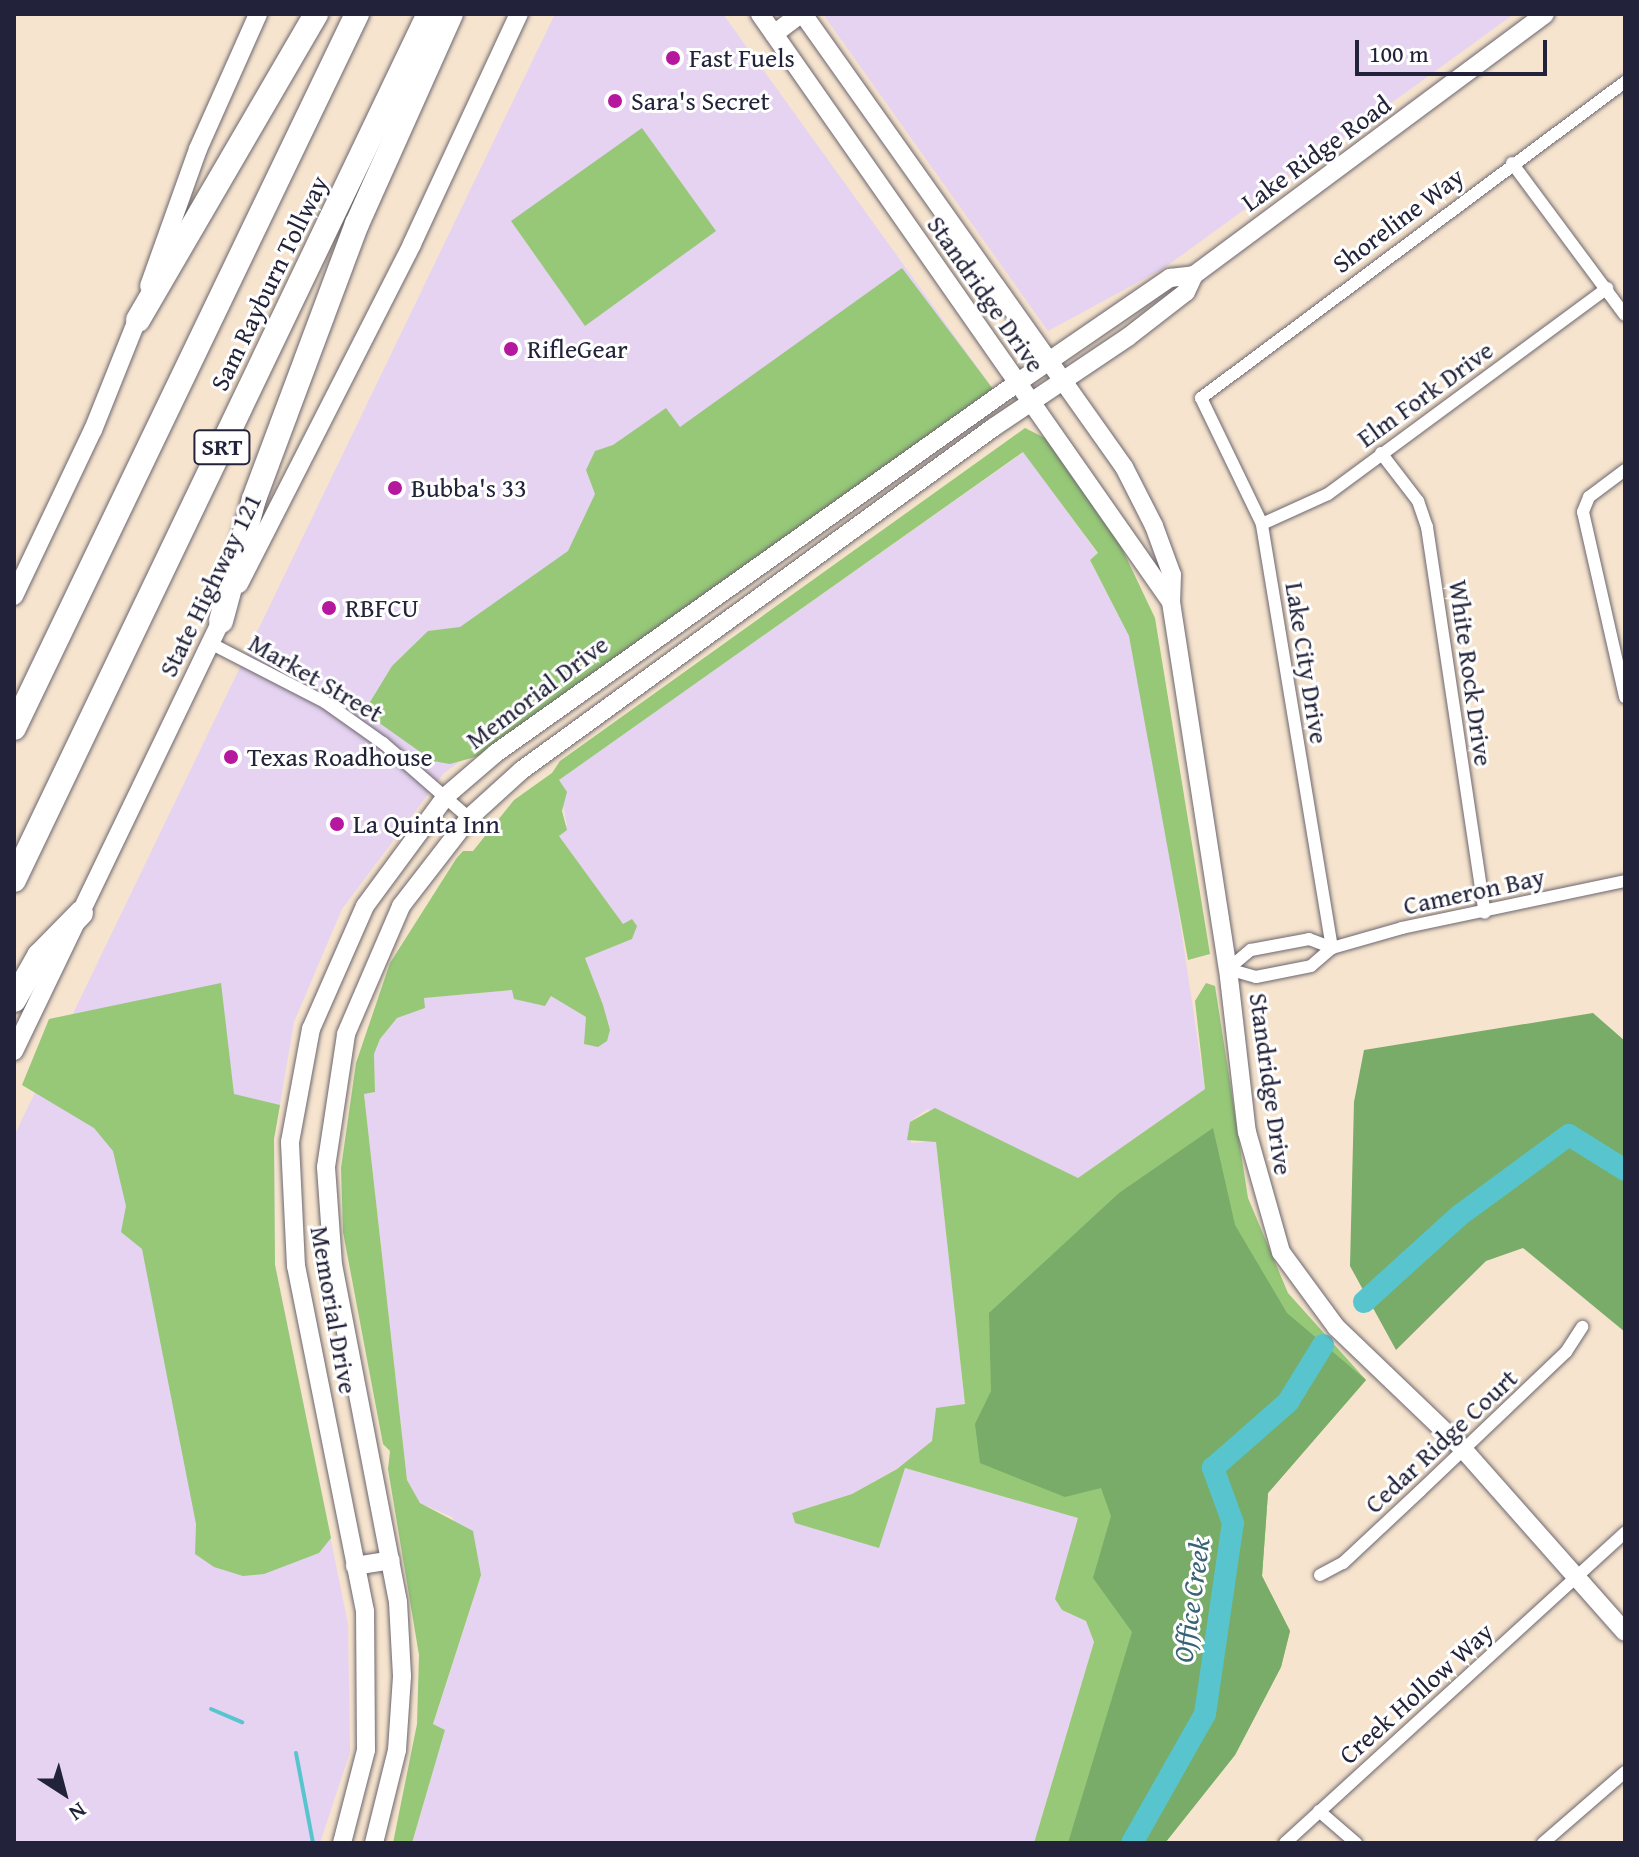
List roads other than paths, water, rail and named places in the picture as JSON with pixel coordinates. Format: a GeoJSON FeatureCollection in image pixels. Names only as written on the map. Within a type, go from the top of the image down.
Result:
{"type":"FeatureCollection","features":[{"type":"Feature","properties":{"kind":"highway"},"geometry":{"type":"LineString","coordinates":[[138,320],[316,14]]}},
{"type":"Feature","properties":{"kind":"highway","name":"Sam Rayburn Tollway"},"geometry":{"type":"LineString","coordinates":[[14,728],[357,14]]}},
{"type":"Feature","properties":{"kind":"highway","name":"Sam Rayburn Tollway"},"geometry":{"type":"LineString","coordinates":[[14,880],[429,14]]}},
{"type":"Feature","properties":{"kind":"highway"},"geometry":{"type":"LineString","coordinates":[[221,621],[254,499],[343,262],[451,14]]}},
{"type":"Feature","properties":{"kind":"highway"},"geometry":{"type":"LineString","coordinates":[[14,1000],[39,956],[81,913]]}},
{"type":"Feature","properties":{"kind":"street"},"geometry":{"type":"LineString","coordinates":[[14,596],[93,430],[138,320],[198,149],[258,14]]}},
{"type":"Feature","properties":{"kind":"street","name":"State Highway 121"},"geometry":{"type":"LineString","coordinates":[[14,1051],[210,643],[412,244],[519,14]]}},
{"type":"Feature","properties":{"kind":"street","name":"Standridge Drive"},"geometry":{"type":"LineString","coordinates":[[760,14],[1171,602]]}},
{"type":"Feature","properties":{"kind":"street"},"geometry":{"type":"LineString","coordinates":[[774,34],[802,14]]}},
{"type":"Feature","properties":{"kind":"street","name":"Standridge Drive"},"geometry":{"type":"LineString","coordinates":[[802,14],[1124,467],[1154,526],[1172,575],[1171,602],[1228,969],[1247,1132],[1281,1252],[1336,1327],[1463,1449],[1625,1632]]}},
{"type":"Feature","properties":{"kind":"street","name":"Lake Ridge Road"},"geometry":{"type":"LineString","coordinates":[[1064,380],[1186,292],[1194,275],[1545,14]]}},
{"type":"Feature","properties":{"kind":"street","name":"Shoreline Way"},"geometry":{"type":"LineString","coordinates":[[1201,398],[1512,163],[1625,82]]}},
{"type":"Feature","properties":{"kind":"street"},"geometry":{"type":"LineString","coordinates":[[1512,163],[1625,315]]}},
{"type":"Feature","properties":{"kind":"street","name":"Lake Ridge Road"},"geometry":{"type":"LineString","coordinates":[[1050,361],[1170,278],[1194,275]]}},
{"type":"Feature","properties":{"kind":"street","name":"Elm Fork Drive"},"geometry":{"type":"LineString","coordinates":[[1262,524],[1328,494],[1607,288]]}},
{"type":"Feature","properties":{"kind":"street","name":"Memorial Drive"},"geometry":{"type":"LineString","coordinates":[[342,1843],[366,1750],[365,1611],[296,1266],[290,1142],[311,1029],[332,972],[365,906],[446,796],[496,753],[1050,361]]}},
{"type":"Feature","properties":{"kind":"street","name":"Memorial Drive"},"geometry":{"type":"LineString","coordinates":[[374,1843],[397,1750],[402,1676],[391,1560],[331,1252],[326,1167],[330,1121],[346,1034],[379,949],[401,906],[469,818],[522,770],[1064,380]]}},
{"type":"Feature","properties":{"kind":"street","name":"Lake City Drive"},"geometry":{"type":"LineString","coordinates":[[1201,398],[1262,524],[1332,948]]}},
{"type":"Feature","properties":{"kind":"street","name":"White Rock Drive"},"geometry":{"type":"LineString","coordinates":[[1381,453],[1418,501],[1427,527],[1485,913]]}},
{"type":"Feature","properties":{"kind":"street"},"geometry":{"type":"LineString","coordinates":[[1625,470],[1589,497],[1583,512],[1625,697]]}},
{"type":"Feature","properties":{"kind":"street","name":"Market Street"},"geometry":{"type":"LineString","coordinates":[[210,643],[325,702],[446,796],[469,818]]}},
{"type":"Feature","properties":{"kind":"street","name":"Cameron Bay"},"geometry":{"type":"LineString","coordinates":[[1228,969],[1256,977],[1311,966],[1332,948],[1625,881]]}},
{"type":"Feature","properties":{"kind":"street","name":"Cameron Bay"},"geometry":{"type":"LineString","coordinates":[[1228,969],[1251,950],[1309,939],[1332,948]]}},
{"type":"Feature","properties":{"kind":"street","name":"Cedar Ridge Court"},"geometry":{"type":"LineString","coordinates":[[1320,1575],[1343,1563],[1566,1352],[1582,1327]]}},
{"type":"Feature","properties":{"kind":"street","name":"Creek Hollow Way"},"geometry":{"type":"LineString","coordinates":[[1285,1843],[1625,1532]]}},
{"type":"Feature","properties":{"kind":"street"},"geometry":{"type":"LineString","coordinates":[[355,1566],[391,1560]]}},
{"type":"Feature","properties":{"kind":"street"},"geometry":{"type":"LineString","coordinates":[[1543,1843],[1625,1772]]}},
{"type":"Feature","properties":{"kind":"street"},"geometry":{"type":"LineString","coordinates":[[1319,1811],[1356,1843]]}},
{"type":"Feature","properties":{"kind":"waterway","name":"Office Creek"},"geometry":{"type":"LineString","coordinates":[[1364,1302],[1460,1215],[1569,1135],[1625,1170]]}},
{"type":"Feature","properties":{"kind":"waterway","name":"Office Creek"},"geometry":{"type":"LineString","coordinates":[[1132,1843],[1205,1714],[1233,1523],[1213,1468],[1288,1402],[1323,1345]]}},
{"type":"Feature","properties":{"kind":"waterway"},"geometry":{"type":"LineString","coordinates":[[211,1709],[242,1722]]}},
{"type":"Feature","properties":{"kind":"waterway"},"geometry":{"type":"LineString","coordinates":[[296,1753],[313,1843]]}},
{"type":"Feature","properties":{"kind":"place","name":"Fast Fuels"},"geometry":{"type":"Point","coordinates":[673,58]}},
{"type":"Feature","properties":{"kind":"place","name":"Sara's Secret"},"geometry":{"type":"Point","coordinates":[615,101]}},
{"type":"Feature","properties":{"kind":"place","name":"RifleGear"},"geometry":{"type":"Point","coordinates":[511,349]}},
{"type":"Feature","properties":{"kind":"place","name":"Bubba's 33"},"geometry":{"type":"Point","coordinates":[395,488]}},
{"type":"Feature","properties":{"kind":"place","name":"RBFCU"},"geometry":{"type":"Point","coordinates":[329,608]}},
{"type":"Feature","properties":{"kind":"place","name":"Texas Roadhouse"},"geometry":{"type":"Point","coordinates":[231,757]}},
{"type":"Feature","properties":{"kind":"place","name":"La Quinta Inn"},"geometry":{"type":"Point","coordinates":[337,824]}}]}
